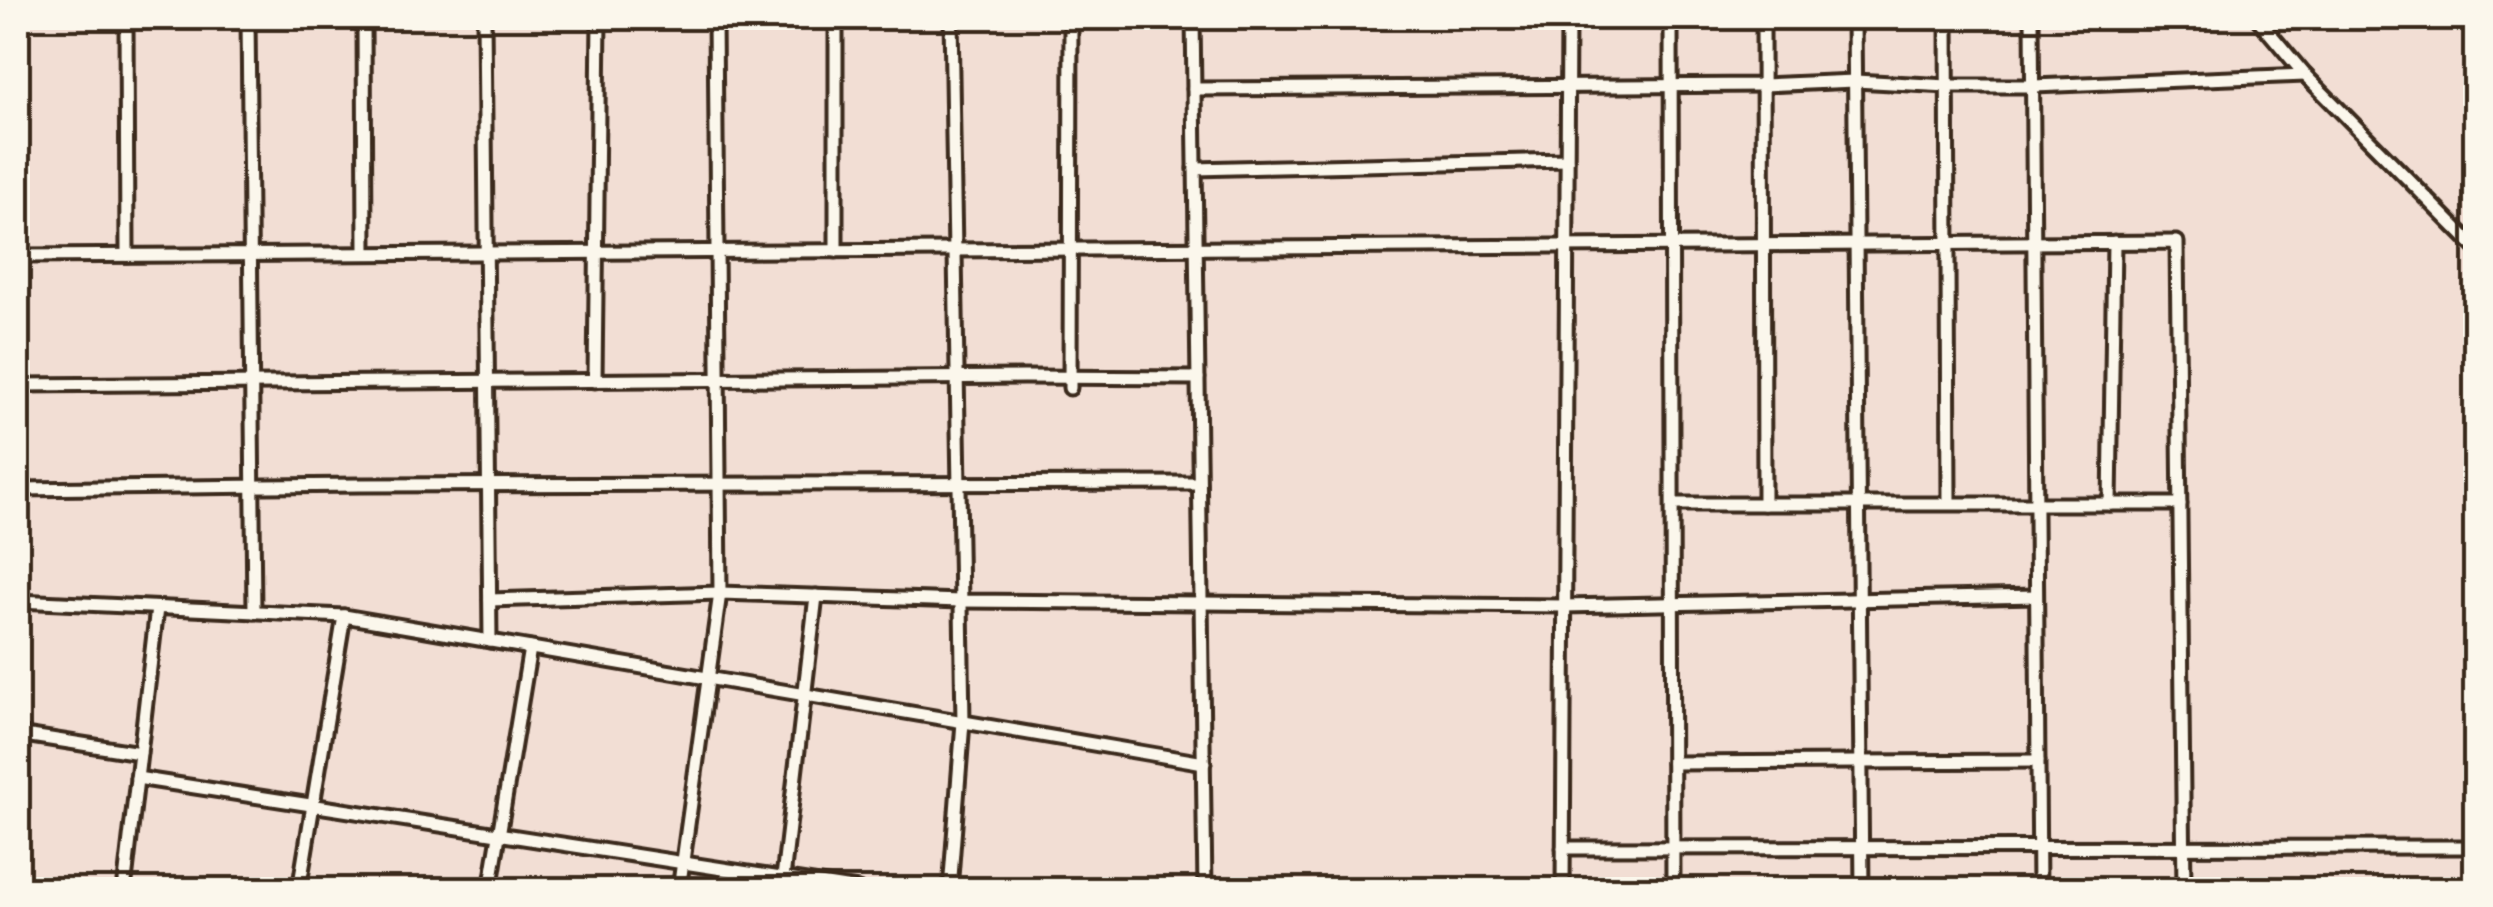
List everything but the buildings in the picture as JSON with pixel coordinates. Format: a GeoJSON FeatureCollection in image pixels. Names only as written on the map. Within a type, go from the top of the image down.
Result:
{"type":"FeatureCollection","features":[{"type":"Feature","properties":{"kind":"street"},"geometry":{"type":"LineString","coordinates":[[126,18],[126,256]]}},
{"type":"Feature","properties":{"kind":"street"},"geometry":{"type":"LineString","coordinates":[[248,18],[254,612]]}},
{"type":"Feature","properties":{"kind":"street"},"geometry":{"type":"LineString","coordinates":[[364,18],[365,254]]}},
{"type":"Feature","properties":{"kind":"street"},"geometry":{"type":"LineString","coordinates":[[484,18],[490,641]]}},
{"type":"Feature","properties":{"kind":"street"},"geometry":{"type":"LineString","coordinates":[[595,381],[599,18]]}},
{"type":"Feature","properties":{"kind":"street"},"geometry":{"type":"LineString","coordinates":[[679,890],[720,593],[715,18]]}},
{"type":"Feature","properties":{"kind":"street"},"geometry":{"type":"LineString","coordinates":[[836,18],[836,251]]}},
{"type":"Feature","properties":{"kind":"street"},"geometry":{"type":"LineString","coordinates":[[950,890],[963,722],[952,18]]}},
{"type":"Feature","properties":{"kind":"street"},"geometry":{"type":"LineString","coordinates":[[1070,383],[1071,18]]}},
{"type":"Feature","properties":{"kind":"street"},"geometry":{"type":"LineString","coordinates":[[1193,18],[1206,890]]}},
{"type":"Feature","properties":{"kind":"street"},"geometry":{"type":"LineString","coordinates":[[1563,890],[1568,18]]}},
{"type":"Feature","properties":{"kind":"street"},"geometry":{"type":"LineString","coordinates":[[1672,18],[1674,890]]}},
{"type":"Feature","properties":{"kind":"street"},"geometry":{"type":"LineString","coordinates":[[1764,18],[1764,504]]}},
{"type":"Feature","properties":{"kind":"street"},"geometry":{"type":"LineString","coordinates":[[1854,18],[1862,890]]}},
{"type":"Feature","properties":{"kind":"street"},"geometry":{"type":"LineString","coordinates":[[1947,18],[1950,503]]}},
{"type":"Feature","properties":{"kind":"street"},"geometry":{"type":"LineString","coordinates":[[2032,18],[2037,243],[2039,890]]}},
{"type":"Feature","properties":{"kind":"street"},"geometry":{"type":"LineString","coordinates":[[2257,18],[2305,74],[2476,248]]}},
{"type":"Feature","properties":{"kind":"street"},"geometry":{"type":"LineString","coordinates":[[1194,89],[1764,86],[1855,81],[2034,86],[2305,74]]}},
{"type":"Feature","properties":{"kind":"street"},"geometry":{"type":"LineString","coordinates":[[1195,168],[1567,160]]}},
{"type":"Feature","properties":{"kind":"street"},"geometry":{"type":"LineString","coordinates":[[2110,504],[2114,242]]}},
{"type":"Feature","properties":{"kind":"street"},"geometry":{"type":"LineString","coordinates":[[18,256],[2177,242],[2184,890]]}},
{"type":"Feature","properties":{"kind":"street"},"geometry":{"type":"LineString","coordinates":[[18,385],[1023,377],[1070,383],[1198,378]]}},
{"type":"Feature","properties":{"kind":"street"},"geometry":{"type":"LineString","coordinates":[[18,488],[1200,483]]}},
{"type":"Feature","properties":{"kind":"street"},"geometry":{"type":"LineString","coordinates":[[1673,504],[2180,504]]}},
{"type":"Feature","properties":{"kind":"street"},"geometry":{"type":"LineString","coordinates":[[490,600],[720,593],[961,601],[1564,606],[2036,596]]}},
{"type":"Feature","properties":{"kind":"street"},"geometry":{"type":"LineString","coordinates":[[783,878],[816,596]]}},
{"type":"Feature","properties":{"kind":"street"},"geometry":{"type":"LineString","coordinates":[[18,601],[344,616],[1204,764]]}},
{"type":"Feature","properties":{"kind":"street"},"geometry":{"type":"LineString","coordinates":[[124,890],[157,608]]}},
{"type":"Feature","properties":{"kind":"street"},"geometry":{"type":"LineString","coordinates":[[299,890],[344,616]]}},
{"type":"Feature","properties":{"kind":"street"},"geometry":{"type":"LineString","coordinates":[[490,890],[530,648]]}},
{"type":"Feature","properties":{"kind":"street"},"geometry":{"type":"LineString","coordinates":[[18,734],[140,753]]}},
{"type":"Feature","properties":{"kind":"street"},"geometry":{"type":"LineString","coordinates":[[1673,764],[2038,761]]}},
{"type":"Feature","properties":{"kind":"street"},"geometry":{"type":"LineString","coordinates":[[137,778],[858,890]]}},
{"type":"Feature","properties":{"kind":"street"},"geometry":{"type":"LineString","coordinates":[[1563,848],[2476,847]]}}]}
